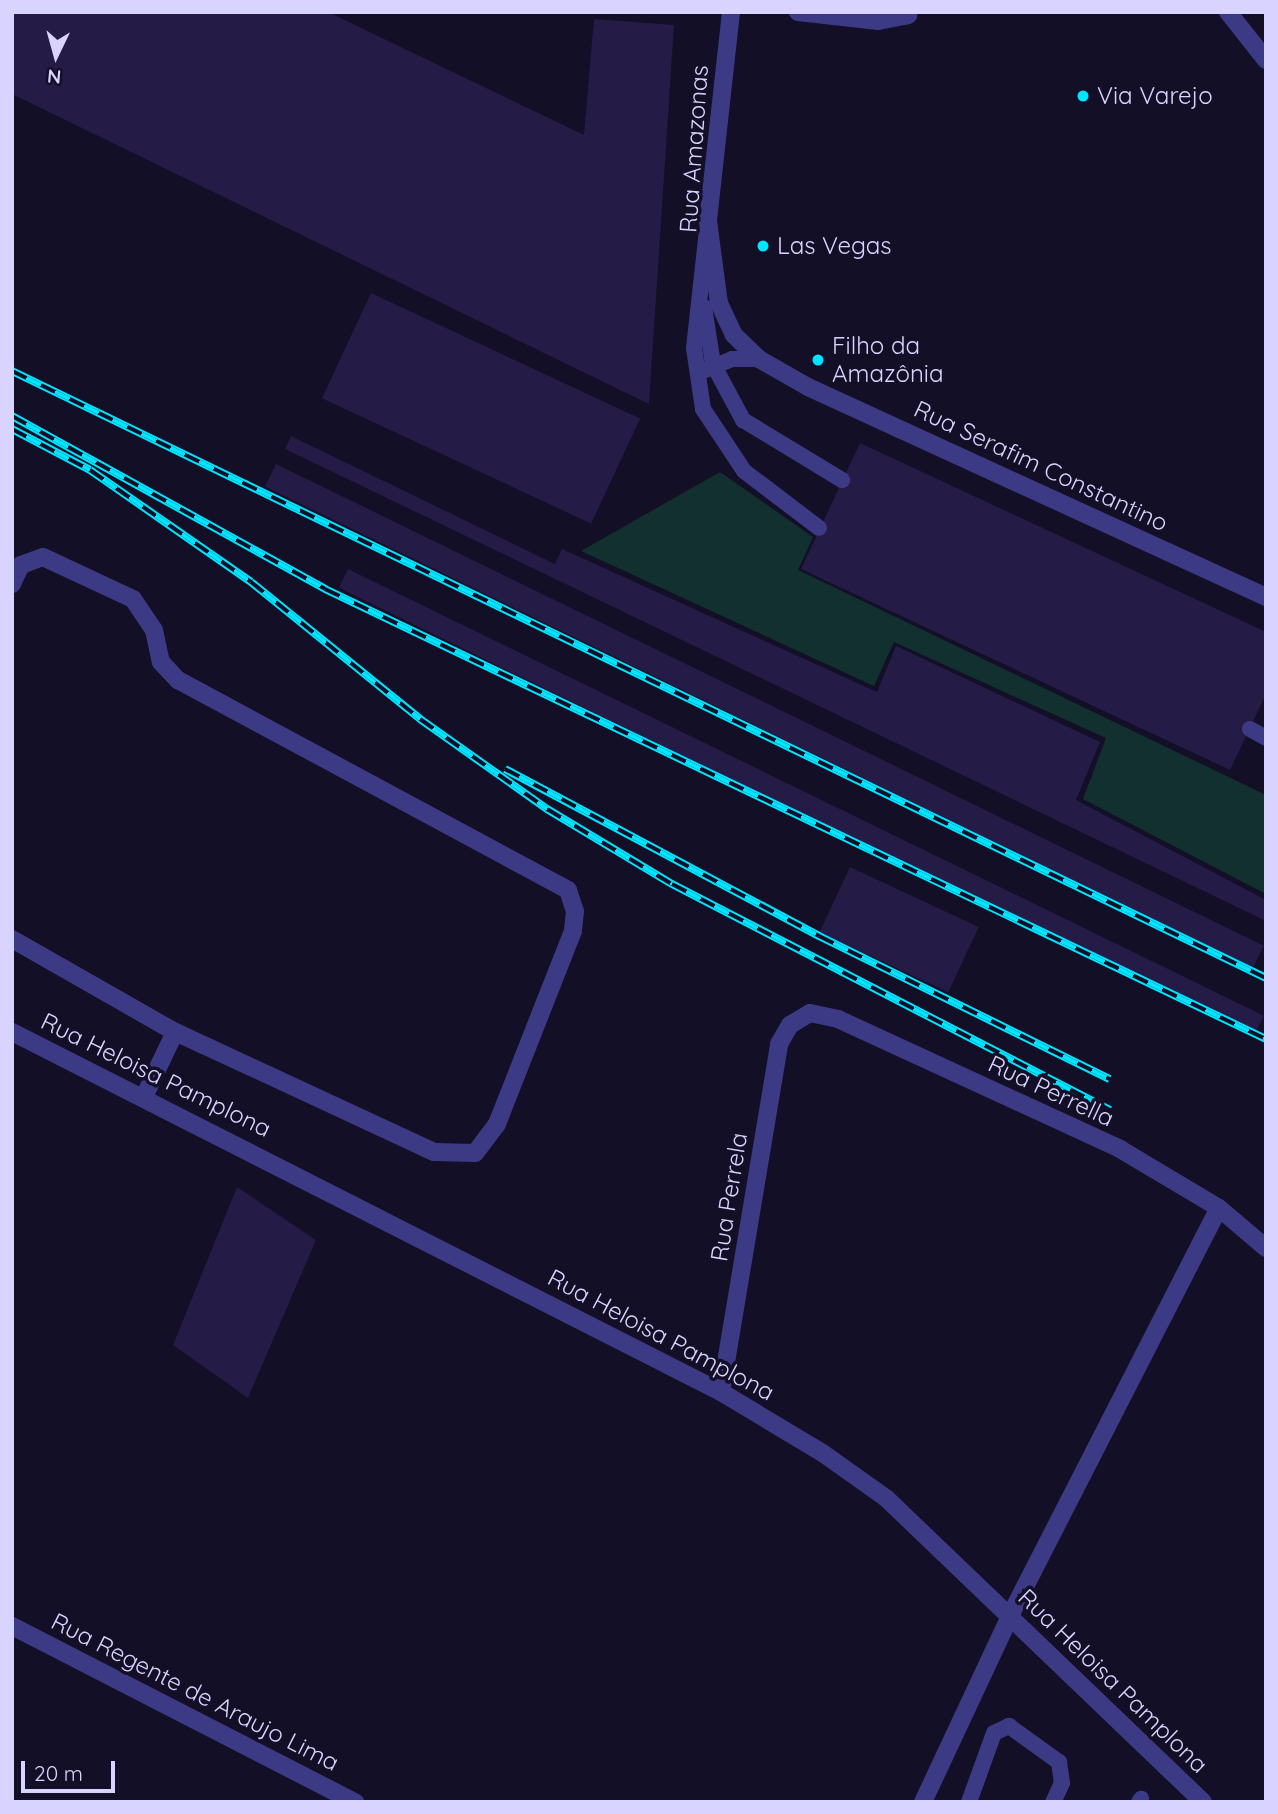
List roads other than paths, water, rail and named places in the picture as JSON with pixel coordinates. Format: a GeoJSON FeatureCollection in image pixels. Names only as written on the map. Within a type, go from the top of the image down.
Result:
{"type":"FeatureCollection","features":[{"type":"Feature","properties":{"kind":"street","name":"Rua Amazonas"},"geometry":{"type":"LineString","coordinates":[[731,12],[708,221],[723,319],[759,359]]}},
{"type":"Feature","properties":{"kind":"street"},"geometry":{"type":"LineString","coordinates":[[798,12],[861,20],[908,15]]}},
{"type":"Feature","properties":{"kind":"street"},"geometry":{"type":"LineString","coordinates":[[1228,12],[1266,60]]}},
{"type":"Feature","properties":{"kind":"street","name":"Rua Serafim Constantino"},"geometry":{"type":"LineString","coordinates":[[759,359],[1266,597]]}},
{"type":"Feature","properties":{"kind":"street"},"geometry":{"type":"LineString","coordinates":[[12,584],[21,565],[43,557],[133,599],[154,629],[161,663],[178,680],[568,890],[575,911],[573,932],[497,1124],[475,1153],[435,1152],[175,1032],[12,939]]}},
{"type":"Feature","properties":{"kind":"street","name":"Rua Perrella"},"geometry":{"type":"LineString","coordinates":[[799,1016],[838,1019],[1119,1149],[1219,1208],[1266,1248]]}},
{"type":"Feature","properties":{"kind":"street","name":"Rua Perrela"},"geometry":{"type":"LineString","coordinates":[[721,1392],[779,1044],[799,1016]]}},
{"type":"Feature","properties":{"kind":"street","name":"Rua Heloisa Pamplona"},"geometry":{"type":"LineString","coordinates":[[12,1032],[721,1392],[886,1498],[1203,1802]]}},
{"type":"Feature","properties":{"kind":"street"},"geometry":{"type":"LineString","coordinates":[[144,1097],[175,1032]]}},
{"type":"Feature","properties":{"kind":"street"},"geometry":{"type":"LineString","coordinates":[[923,1802],[1010,1616],[1219,1208]]}},
{"type":"Feature","properties":{"kind":"street","name":"Rua Regente de Araujo Lima"},"geometry":{"type":"LineString","coordinates":[[12,1626],[355,1802]]}},
{"type":"Feature","properties":{"kind":"lane"},"geometry":{"type":"LineString","coordinates":[[708,221],[704,314],[713,364],[729,402],[758,435],[842,480]]}},
{"type":"Feature","properties":{"kind":"lane"},"geometry":{"type":"LineString","coordinates":[[708,221],[695,300],[695,378],[703,409],[744,471],[820,528]]}},
{"type":"Feature","properties":{"kind":"lane"},"geometry":{"type":"LineString","coordinates":[[695,378],[713,364],[759,359]]}},
{"type":"Feature","properties":{"kind":"lane"},"geometry":{"type":"LineString","coordinates":[[1250,729],[1266,738]]}},
{"type":"Feature","properties":{"kind":"lane"},"geometry":{"type":"LineString","coordinates":[[969,1802],[995,1733],[1009,1726],[1059,1762],[1062,1783],[1052,1802]]}},
{"type":"Feature","properties":{"kind":"railway"},"geometry":{"type":"LineString","coordinates":[[12,371],[1266,978]]}},
{"type":"Feature","properties":{"kind":"railway"},"geometry":{"type":"LineString","coordinates":[[12,416],[325,589],[1266,1039]]}},
{"type":"Feature","properties":{"kind":"railway"},"geometry":{"type":"LineString","coordinates":[[12,429],[90,470],[251,582],[420,719],[547,809],[672,884],[1110,1110]]}},
{"type":"Feature","properties":{"kind":"railway"},"geometry":{"type":"LineString","coordinates":[[505,769],[819,936],[1110,1079]]}},
{"type":"Feature","properties":{"kind":"place","name":"Via Varejo"},"geometry":{"type":"Point","coordinates":[1083,96]}},
{"type":"Feature","properties":{"kind":"place","name":"Las Vegas"},"geometry":{"type":"Point","coordinates":[763,246]}},
{"type":"Feature","properties":{"kind":"place","name":"Filho da Amazônia"},"geometry":{"type":"Point","coordinates":[818,360]}}]}
